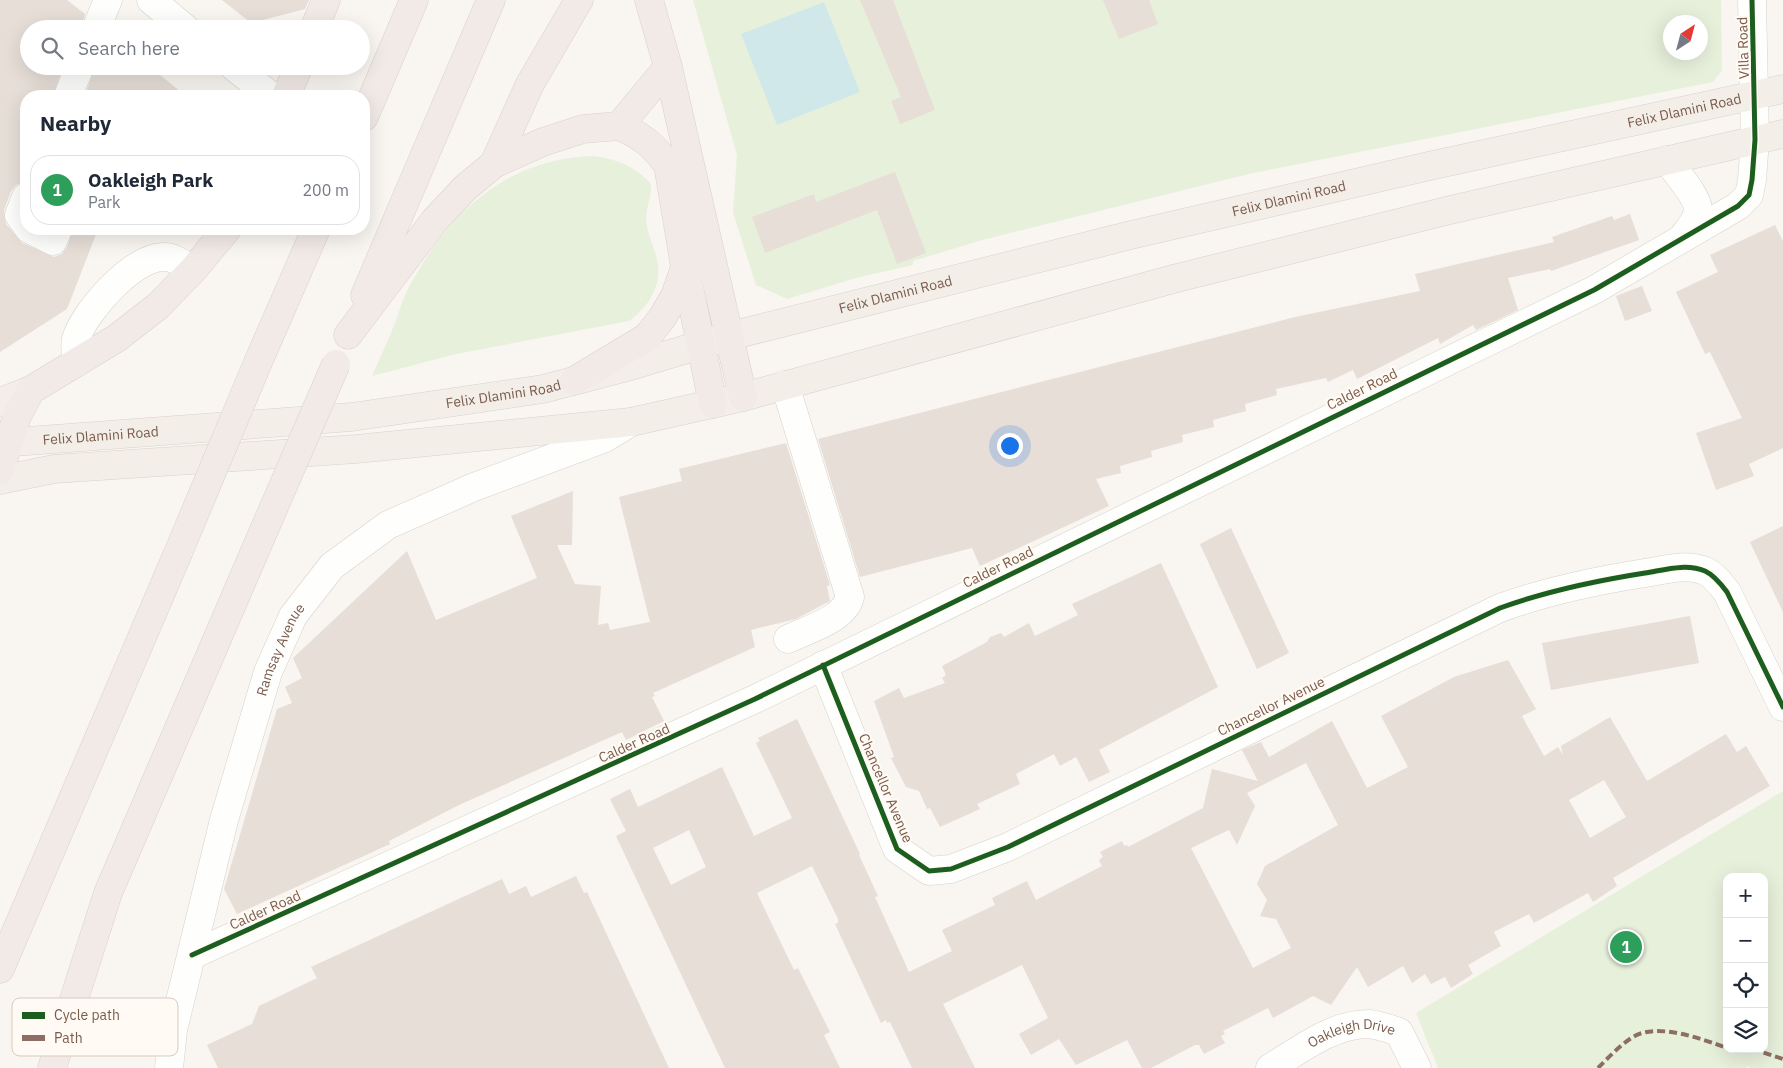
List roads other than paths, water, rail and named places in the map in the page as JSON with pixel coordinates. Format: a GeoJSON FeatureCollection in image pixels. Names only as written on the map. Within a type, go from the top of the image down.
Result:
{"type":"FeatureCollection","features":[{"type":"Feature","properties":{"kind":"highway"},"geometry":{"type":"LineString","coordinates":[[318,20],[326,0]]}},
{"type":"Feature","properties":{"kind":"highway"},"geometry":{"type":"LineString","coordinates":[[370,103],[414,0]]}},
{"type":"Feature","properties":{"kind":"highway"},"geometry":{"type":"LineString","coordinates":[[74,998],[108,893],[491,0]]}},
{"type":"Feature","properties":{"kind":"highway"},"geometry":{"type":"LineString","coordinates":[[494,164],[530,84],[579,0]]}},
{"type":"Feature","properties":{"kind":"highway"},"geometry":{"type":"LineString","coordinates":[[649,0],[668,67],[743,397]]}},
{"type":"Feature","properties":{"kind":"highway"},"geometry":{"type":"LineString","coordinates":[[619,126],[668,67]]}},
{"type":"Feature","properties":{"kind":"highway"},"geometry":{"type":"LineString","coordinates":[[289,90],[295,75]]}},
{"type":"Feature","properties":{"kind":"highway"},"geometry":{"type":"LineString","coordinates":[[348,335],[435,220],[464,188],[494,164],[543,142],[583,129],[619,126],[642,136],[658,152],[668,166],[685,267],[713,404]]}},
{"type":"Feature","properties":{"kind":"highway"},"geometry":{"type":"LineString","coordinates":[[0,470],[4,442],[31,390],[117,338],[158,306],[193,270],[222,235]]}},
{"type":"Feature","properties":{"kind":"highway"},"geometry":{"type":"LineString","coordinates":[[0,969],[313,235]]}},
{"type":"Feature","properties":{"kind":"highway"},"geometry":{"type":"LineString","coordinates":[[574,381],[647,337],[662,318],[674,296],[685,267]]}},
{"type":"Feature","properties":{"kind":"highway"},"geometry":{"type":"LineString","coordinates":[[52,1068],[56,1056]]}},
{"type":"Feature","properties":{"kind":"main road","name":"Felix Dlamini Road"},"geometry":{"type":"LineString","coordinates":[[4,442],[352,417],[543,389],[730,336],[1140,232],[1783,89]]}},
{"type":"Feature","properties":{"kind":"main road"},"geometry":{"type":"LineString","coordinates":[[0,480],[54,469],[356,448],[632,422],[743,397],[1177,278],[1667,160],[1783,134]]}},
{"type":"Feature","properties":{"kind":"main road"},"geometry":{"type":"LineString","coordinates":[[0,402],[31,390]]}},
{"type":"Feature","properties":{"kind":"street"},"geometry":{"type":"LineString","coordinates":[[100,20],[108,0]]}},
{"type":"Feature","properties":{"kind":"street"},"geometry":{"type":"LineString","coordinates":[[151,0],[175,20]]}},
{"type":"Feature","properties":{"kind":"street","name":"Villa Road"},"geometry":{"type":"LineString","coordinates":[[1752,0],[1755,140]]}},
{"type":"Feature","properties":{"kind":"street"},"geometry":{"type":"LineString","coordinates":[[70,90],[76,75]]}},
{"type":"Feature","properties":{"kind":"street"},"geometry":{"type":"LineString","coordinates":[[244,75],[263,90]]}},
{"type":"Feature","properties":{"kind":"street","name":"Calder Road"},"geometry":{"type":"LineString","coordinates":[[192,955],[662,743],[1594,290],[1738,206],[1749,195],[1755,140]]}},
{"type":"Feature","properties":{"kind":"street","name":"Calder Road"},"geometry":{"type":"LineString","coordinates":[[1667,160],[1694,198],[1698,210],[1695,220],[1682,238]]}},
{"type":"Feature","properties":{"kind":"street"},"geometry":{"type":"LineString","coordinates":[[40,235],[52,241],[55,235]]}},
{"type":"Feature","properties":{"kind":"street"},"geometry":{"type":"LineString","coordinates":[[77,362],[76,341],[80,330],[111,287],[123,277],[157,257],[168,256],[193,270]]}},
{"type":"Feature","properties":{"kind":"street"},"geometry":{"type":"LineString","coordinates":[[785,385],[850,597],[848,605],[840,613],[788,640]]}},
{"type":"Feature","properties":{"kind":"street","name":"Ramsay Avenue"},"geometry":{"type":"LineString","coordinates":[[178,1013],[224,820],[268,672],[293,616],[332,566],[388,525],[474,487],[603,440],[632,422]]}},
{"type":"Feature","properties":{"kind":"street","name":"Chancellor Avenue"},"geometry":{"type":"LineString","coordinates":[[823,665],[897,849],[929,871],[951,869],[1008,846],[1500,608],[1542,593],[1590,581],[1685,567],[1704,571],[1714,577],[1727,592],[1783,707]]}},
{"type":"Feature","properties":{"kind":"street","name":"Oakleigh Drive"},"geometry":{"type":"LineString","coordinates":[[1270,1068],[1328,1034],[1344,1027],[1370,1024],[1399,1032],[1417,1068]]}},
{"type":"Feature","properties":{"kind":"water"},"geometry":{"type":"Polygon","coordinates":[[[824,2],[860,92],[777,125],[741,34],[824,2]]]}},
{"type":"Feature","properties":{"kind":"place","name":"Oakleigh Park"},"geometry":{"type":"Point","coordinates":[1626,947]}}]}
